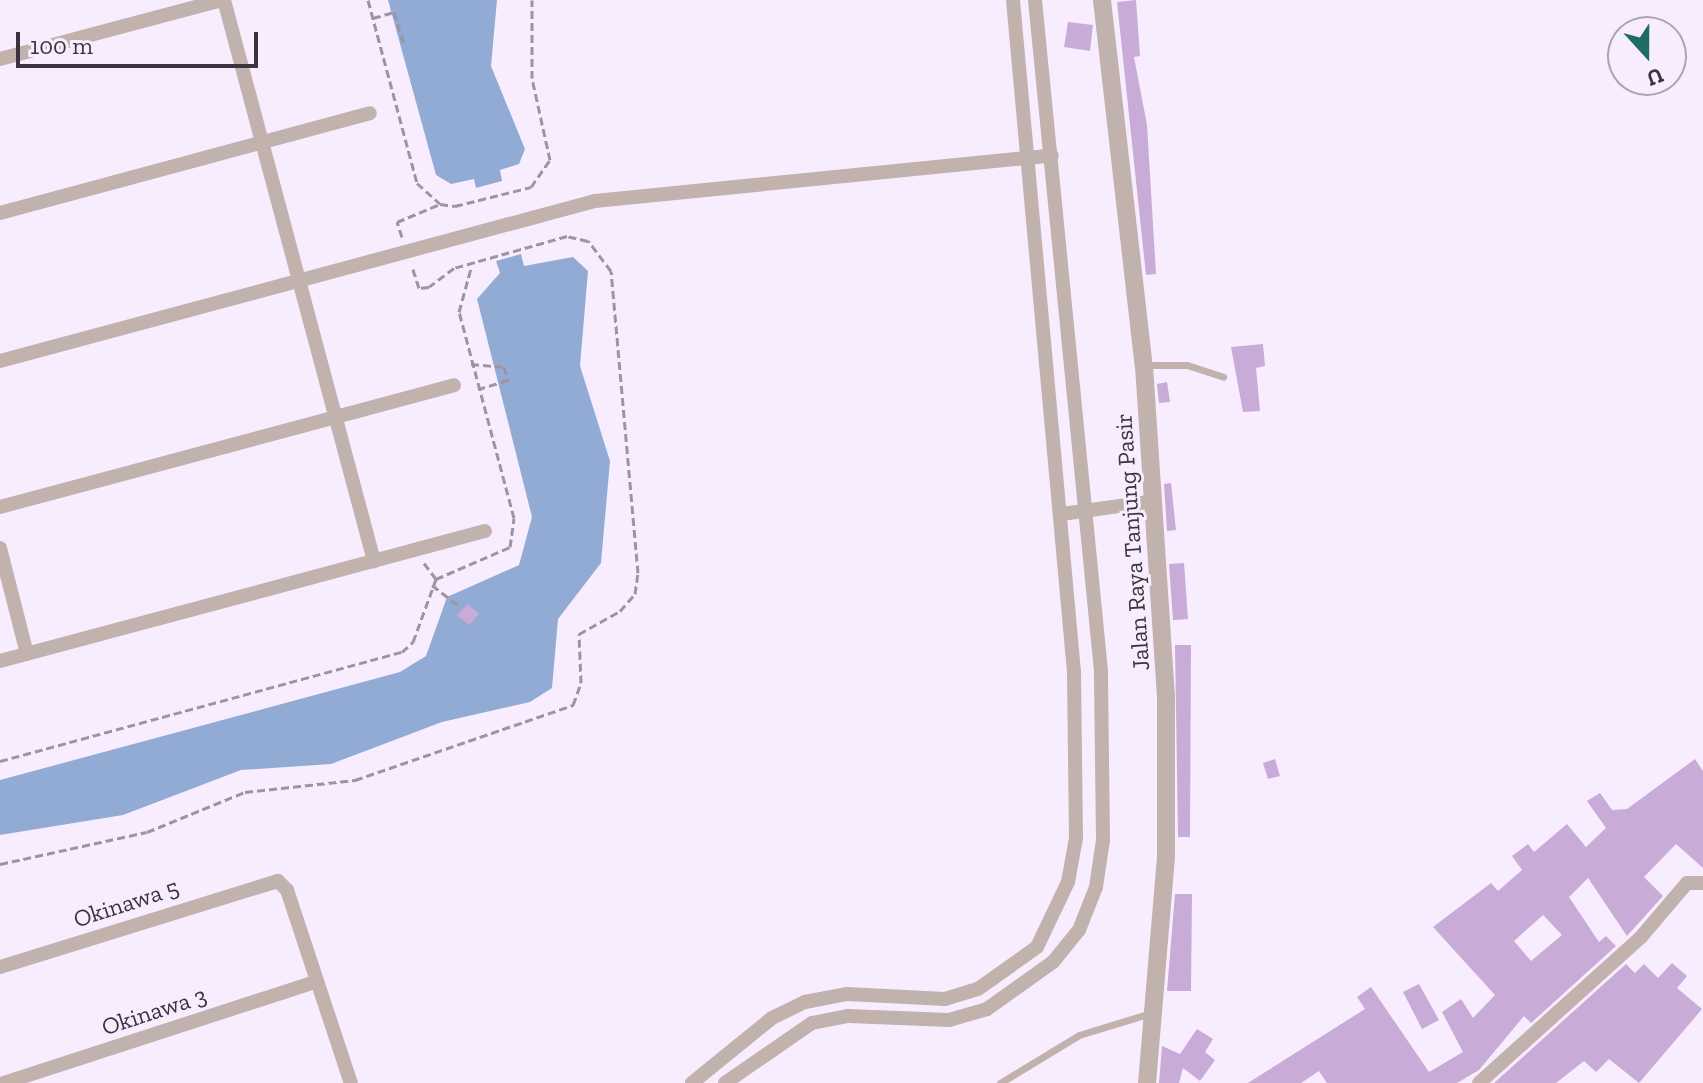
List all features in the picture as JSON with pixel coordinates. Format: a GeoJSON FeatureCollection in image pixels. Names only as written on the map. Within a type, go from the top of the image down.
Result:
{"type":"FeatureCollection","features":[{"type":"Feature","properties":{"kind":"street"},"geometry":{"type":"LineString","coordinates":[[0,59],[222,0],[374,561]]}},
{"type":"Feature","properties":{"kind":"street"},"geometry":{"type":"LineString","coordinates":[[692,1083],[772,1018],[805,1002],[847,994],[945,999],[978,989],[1037,947],[1068,882],[1076,838],[1062,514],[1013,0]]}},
{"type":"Feature","properties":{"kind":"street"},"geometry":{"type":"LineString","coordinates":[[725,1083],[812,1023],[848,1016],[949,1020],[987,1009],[1024,988],[1079,930],[1096,887],[1103,840],[1101,671],[1035,0]]}},
{"type":"Feature","properties":{"kind":"street","name":"Jalan Raya Tanjung Pasir"},"geometry":{"type":"LineString","coordinates":[[1102,0],[1144,366],[1167,725],[1157,1012],[1147,1083]]}},
{"type":"Feature","properties":{"kind":"street"},"geometry":{"type":"LineString","coordinates":[[0,213],[370,113]]}},
{"type":"Feature","properties":{"kind":"street"},"geometry":{"type":"LineString","coordinates":[[0,361],[595,201],[1052,155]]}},
{"type":"Feature","properties":{"kind":"street"},"geometry":{"type":"LineString","coordinates":[[0,507],[454,385]]}},
{"type":"Feature","properties":{"kind":"street"},"geometry":{"type":"LineString","coordinates":[[1062,514],[1154,501]]}},
{"type":"Feature","properties":{"kind":"street"},"geometry":{"type":"LineString","coordinates":[[0,661],[485,531]]}},
{"type":"Feature","properties":{"kind":"street"},"geometry":{"type":"LineString","coordinates":[[0,548],[27,654]]}},
{"type":"Feature","properties":{"kind":"street","name":"Okinawa 5"},"geometry":{"type":"LineString","coordinates":[[0,967],[265,880],[287,890],[317,981]]}},
{"type":"Feature","properties":{"kind":"street"},"geometry":{"type":"LineString","coordinates":[[1479,1083],[1641,937],[1687,883],[1703,883]]}},
{"type":"Feature","properties":{"kind":"street"},"geometry":{"type":"LineString","coordinates":[[317,981],[347,1082]]}},
{"type":"Feature","properties":{"kind":"street","name":"Okinawa 3"},"geometry":{"type":"LineString","coordinates":[[4,1083],[317,981]]}},
{"type":"Feature","properties":{"kind":"lane"},"geometry":{"type":"LineString","coordinates":[[1144,366],[1187,365],[1223,377]]}},
{"type":"Feature","properties":{"kind":"lane"},"geometry":{"type":"LineString","coordinates":[[1000,1083],[1079,1035],[1122,1016],[1157,1012]]}},
{"type":"Feature","properties":{"kind":"path"},"geometry":{"type":"LineString","coordinates":[[368,0],[417,183],[440,204],[455,206],[531,187],[550,160],[532,78],[532,0]]}},
{"type":"Feature","properties":{"kind":"path"},"geometry":{"type":"LineString","coordinates":[[373,18],[394,12],[404,44]]}},
{"type":"Feature","properties":{"kind":"path"},"geometry":{"type":"LineString","coordinates":[[0,864],[147,832],[245,792],[355,780],[573,705],[581,683],[579,634],[620,611],[635,594],[638,573],[611,271],[588,241],[567,236],[471,268]]}},
{"type":"Feature","properties":{"kind":"path"},"geometry":{"type":"LineString","coordinates":[[471,364],[504,367],[508,380],[478,389]]}},
{"type":"Feature","properties":{"kind":"path"},"geometry":{"type":"LineString","coordinates":[[414,550],[436,579]]}},
{"type":"Feature","properties":{"kind":"path"},"geometry":{"type":"LineString","coordinates":[[432,585],[459,606]]}},
{"type":"Feature","properties":{"kind":"water"},"geometry":{"type":"Polygon","coordinates":[[[388,0],[497,0],[491,66],[525,149],[519,164],[500,170],[502,181],[476,188],[474,179],[451,184],[436,175],[388,0]]]}},
{"type":"Feature","properties":{"kind":"water"},"geometry":{"type":"Polygon","coordinates":[[[521,254],[524,266],[573,257],[588,271],[580,366],[610,461],[601,563],[558,619],[552,688],[530,702],[442,722],[331,764],[241,770],[123,815],[0,835],[0,780],[400,672],[426,656],[447,597],[519,565],[532,517],[477,299],[500,273],[496,261],[521,254]]]}},
{"type":"Feature","properties":{"kind":"building"},"geometry":{"type":"Polygon","coordinates":[[[1136,0],[1140,56],[1134,57],[1147,125],[1156,274],[1146,275],[1117,2],[1136,0]]]}},
{"type":"Feature","properties":{"kind":"building"},"geometry":{"type":"Polygon","coordinates":[[[1068,22],[1093,25],[1090,51],[1064,47],[1068,22]]]}},
{"type":"Feature","properties":{"kind":"building"},"geometry":{"type":"Polygon","coordinates":[[[1263,344],[1265,366],[1256,368],[1260,411],[1243,412],[1231,347],[1263,344]]]}},
{"type":"Feature","properties":{"kind":"building"},"geometry":{"type":"Polygon","coordinates":[[[1167,382],[1170,402],[1159,403],[1157,384],[1167,382]]]}},
{"type":"Feature","properties":{"kind":"building"},"geometry":{"type":"Polygon","coordinates":[[[1171,483],[1176,530],[1167,531],[1164,484],[1171,483]]]}},
{"type":"Feature","properties":{"kind":"building"},"geometry":{"type":"Polygon","coordinates":[[[1184,563],[1188,619],[1173,620],[1169,564],[1184,563]]]}},
{"type":"Feature","properties":{"kind":"building"},"geometry":{"type":"Polygon","coordinates":[[[468,604],[479,614],[469,625],[457,615],[468,604]]]}},
{"type":"Feature","properties":{"kind":"building"},"geometry":{"type":"Polygon","coordinates":[[[1175,645],[1191,645],[1190,837],[1178,837],[1175,645]]]}},
{"type":"Feature","properties":{"kind":"building"},"geometry":{"type":"Polygon","coordinates":[[[1275,759],[1280,776],[1268,779],[1263,763],[1275,759]]]}},
{"type":"Feature","properties":{"kind":"building"},"geometry":{"type":"Polygon","coordinates":[[[1695,759],[1703,771],[1703,868],[1676,844],[1644,877],[1663,896],[1627,936],[1588,878],[1569,897],[1599,942],[1606,936],[1616,946],[1531,1023],[1524,1016],[1479,1070],[1457,1083],[1327,1083],[1319,1071],[1301,1083],[1248,1083],[1365,1009],[1357,997],[1371,987],[1429,1072],[1463,1052],[1442,1012],[1461,999],[1473,1018],[1495,995],[1433,927],[1491,883],[1498,891],[1522,870],[1512,856],[1528,844],[1534,852],[1567,824],[1586,847],[1606,828],[1587,801],[1600,793],[1612,810],[1627,809],[1695,759]],[[1543,915],[1514,941],[1531,961],[1562,935],[1543,915]]]}},
{"type":"Feature","properties":{"kind":"building"},"geometry":{"type":"Polygon","coordinates":[[[1175,894],[1192,894],[1191,991],[1167,991],[1175,894]]]}},
{"type":"Feature","properties":{"kind":"building"},"geometry":{"type":"Polygon","coordinates":[[[1672,963],[1687,976],[1677,988],[1702,1009],[1639,1083],[1609,1059],[1596,1072],[1584,1061],[1556,1083],[1494,1083],[1626,964],[1635,973],[1644,964],[1658,978],[1672,963]]]}},
{"type":"Feature","properties":{"kind":"building"},"geometry":{"type":"Polygon","coordinates":[[[1419,984],[1439,1020],[1422,1029],[1403,992],[1419,984]]]}},
{"type":"Feature","properties":{"kind":"building"},"geometry":{"type":"Polygon","coordinates":[[[1197,1029],[1213,1039],[1205,1052],[1215,1060],[1200,1081],[1183,1068],[1179,1083],[1159,1083],[1162,1046],[1180,1054],[1197,1029]]]}}]}
